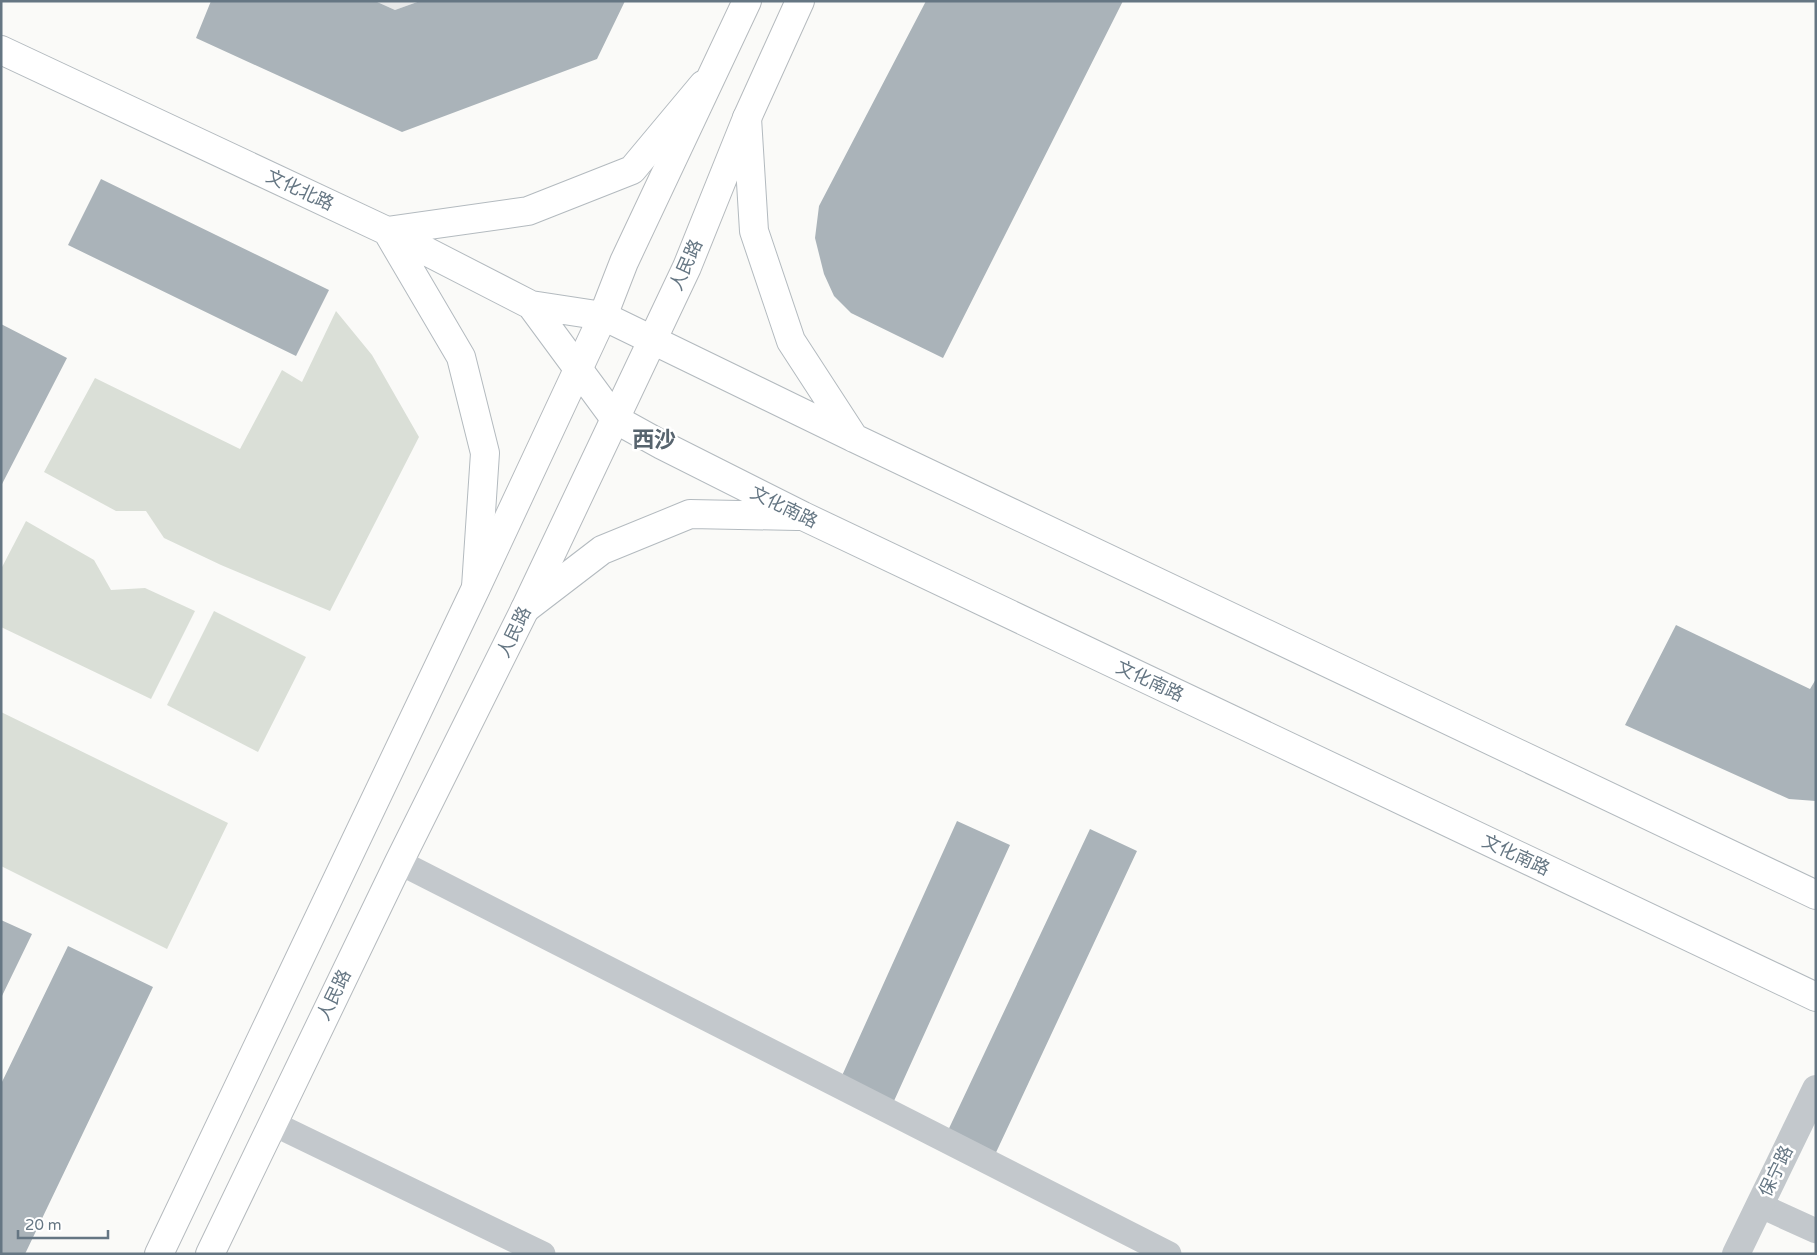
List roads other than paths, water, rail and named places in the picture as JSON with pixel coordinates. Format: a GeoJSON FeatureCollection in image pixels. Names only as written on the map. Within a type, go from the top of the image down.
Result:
{"type":"FeatureCollection","features":[{"type":"Feature","properties":{"kind":"main road"},"geometry":{"type":"LineString","coordinates":[[159,1254],[475,590],[603,316],[624,262],[747,1]]}},
{"type":"Feature","properties":{"kind":"main road","name":"人民路"},"geometry":{"type":"LineString","coordinates":[[210,1254],[399,862],[525,609],[615,419],[686,267],[747,118],[800,1]]}},
{"type":"Feature","properties":{"kind":"main road","name":"文化北路"},"geometry":{"type":"LineString","coordinates":[[1,50],[387,231],[531,305],[603,316]]}},
{"type":"Feature","properties":{"kind":"main road"},"geometry":{"type":"LineString","coordinates":[[475,590],[485,453],[461,356],[387,231],[528,211],[632,170],[715,70]]}},
{"type":"Feature","properties":{"kind":"main road"},"geometry":{"type":"LineString","coordinates":[[747,118],[754,231],[791,341],[854,438]]}},
{"type":"Feature","properties":{"kind":"main road","name":"文化南路"},"geometry":{"type":"LineString","coordinates":[[531,305],[615,419],[662,445],[803,516],[1816,997]]}},
{"type":"Feature","properties":{"kind":"main road"},"geometry":{"type":"LineString","coordinates":[[603,316],[854,438],[1816,895]]}},
{"type":"Feature","properties":{"kind":"main road"},"geometry":{"type":"LineString","coordinates":[[525,609],[602,550],[690,514],[803,516]]}},
{"type":"Feature","properties":{"kind":"street"},"geometry":{"type":"LineString","coordinates":[[399,862],[1169,1254]]}},
{"type":"Feature","properties":{"kind":"street","name":"保宁路"},"geometry":{"type":"LineString","coordinates":[[1736,1254],[1816,1088]]}},
{"type":"Feature","properties":{"kind":"street"},"geometry":{"type":"LineString","coordinates":[[272,1123],[543,1254]]}},
{"type":"Feature","properties":{"kind":"street"},"geometry":{"type":"LineString","coordinates":[[1759,1205],[1816,1231]]}},
{"type":"Feature","properties":{"kind":"district","name":"西沙"},"geometry":{"type":"Point","coordinates":[654,439]}}]}
